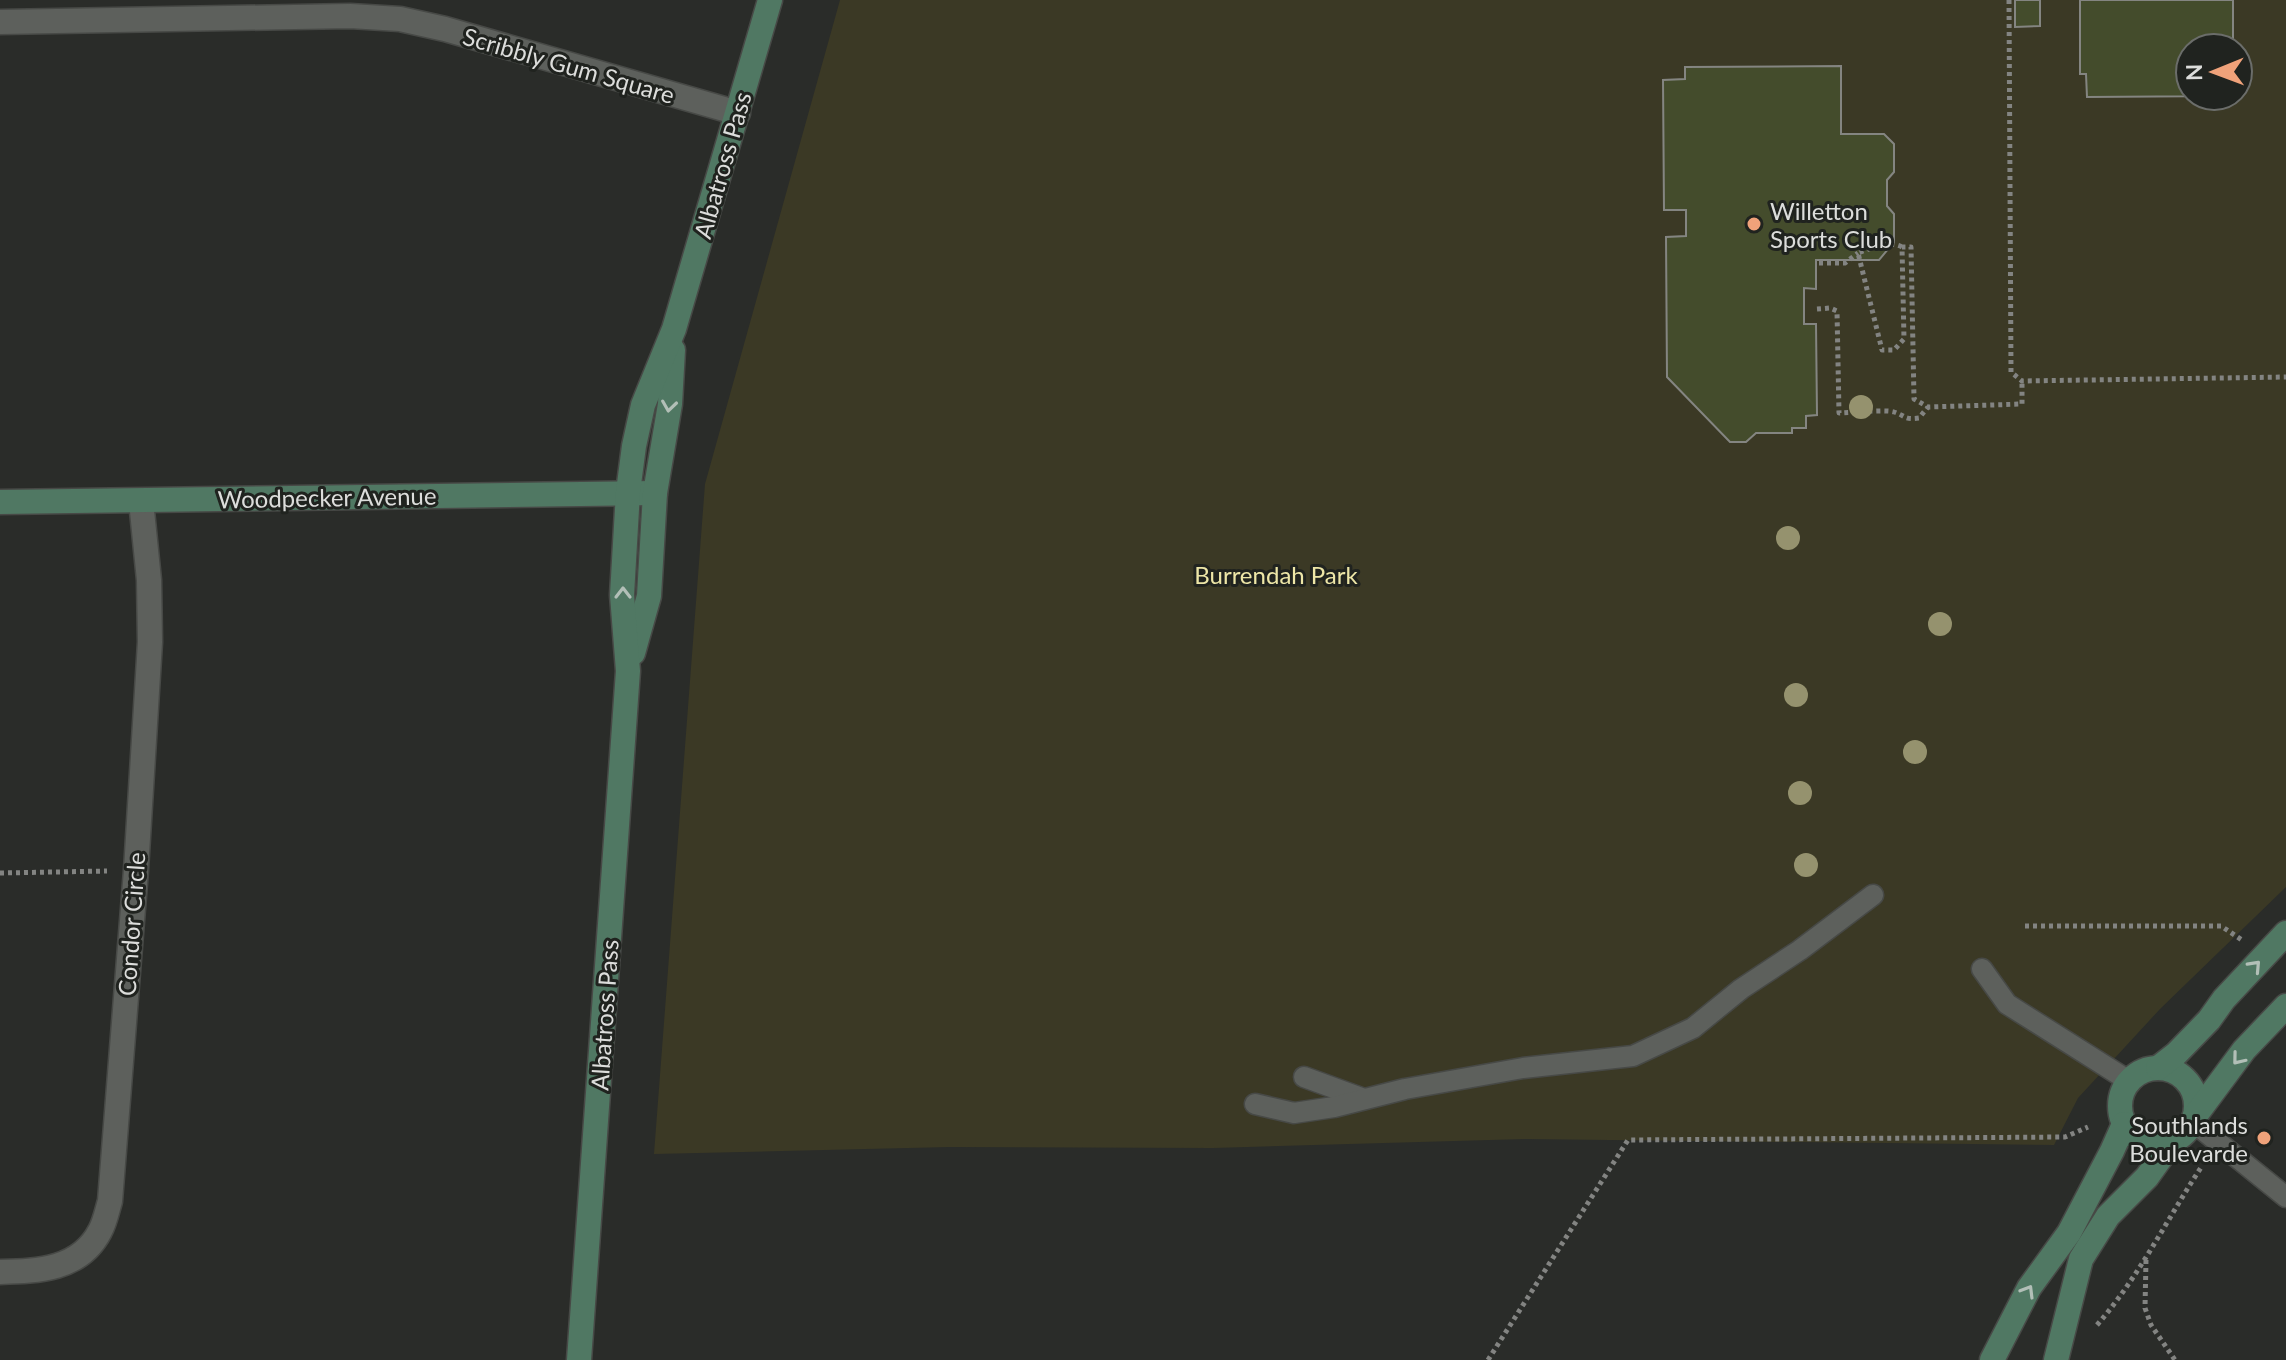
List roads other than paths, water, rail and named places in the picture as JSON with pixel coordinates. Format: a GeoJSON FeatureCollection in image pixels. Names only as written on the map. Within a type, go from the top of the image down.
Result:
{"type":"FeatureCollection","features":[{"type":"Feature","properties":{"kind":"street","name":"Albatross Pass"},"geometry":{"type":"LineString","coordinates":[[579,1360],[628,671],[622,595],[634,446],[643,405],[674,329],[770,0]]}},
{"type":"Feature","properties":{"kind":"street","name":"Scribbly Gum Square"},"geometry":{"type":"LineString","coordinates":[[0,22],[350,16],[400,10],[445,29],[738,113]]}},
{"type":"Feature","properties":{"kind":"street","name":"Albatross Pass"},"geometry":{"type":"LineString","coordinates":[[628,671],[649,596],[655,493],[670,404],[674,329]]}},
{"type":"Feature","properties":{"kind":"street","name":"Woodpecker Avenue"},"geometry":{"type":"LineString","coordinates":[[0,502],[655,493]]}},
{"type":"Feature","properties":{"kind":"street","name":"Condor Circle"},"geometry":{"type":"LineString","coordinates":[[0,1272],[31,1271],[63,1265],[85,1250],[100,1232],[110,1201],[150,642],[149,580],[141,501]]}},
{"type":"Feature","properties":{"kind":"street"},"geometry":{"type":"LineString","coordinates":[[2286,933],[2176,1054],[2158,1068],[2138,1074],[2129,1081],[2120,1101],[2124,1124],[2139,1140],[2161,1145],[2180,1137],[2244,1050],[2286,1006]]}},
{"type":"Feature","properties":{"kind":"street"},"geometry":{"type":"LineString","coordinates":[[2158,1068],[2180,1075],[2188,1083],[2194,1093],[2194,1119]]}},
{"type":"Feature","properties":{"kind":"street"},"geometry":{"type":"LineString","coordinates":[[1992,1360],[2029,1288],[2069,1233],[2124,1124]]}},
{"type":"Feature","properties":{"kind":"street"},"geometry":{"type":"LineString","coordinates":[[2056,1360],[2081,1259],[2108,1216],[2147,1177],[2172,1142]]}},
{"type":"Feature","properties":{"kind":"lane"},"geometry":{"type":"LineString","coordinates":[[1255,1104],[1294,1113],[1523,1068],[1633,1056],[1693,1028],[1741,989],[1800,950],[1873,895]]}},
{"type":"Feature","properties":{"kind":"lane"},"geometry":{"type":"LineString","coordinates":[[1982,969],[2007,1004],[2129,1081]]}},
{"type":"Feature","properties":{"kind":"lane"},"geometry":{"type":"LineString","coordinates":[[1304,1077],[1364,1099]]}},
{"type":"Feature","properties":{"kind":"lane"},"geometry":{"type":"LineString","coordinates":[[2194,1119],[2286,1197]]}},
{"type":"Feature","properties":{"kind":"place","name":"Willetton Sports Club"},"geometry":{"type":"Point","coordinates":[1754,224]}},
{"type":"Feature","properties":{"kind":"place","name":"Southlands Boulevarde"},"geometry":{"type":"Point","coordinates":[2264,1138]}},
{"type":"Feature","properties":{"kind":"park label","name":"Burrendah Park"},"geometry":{"type":"Point","coordinates":[1276,574]}}]}
